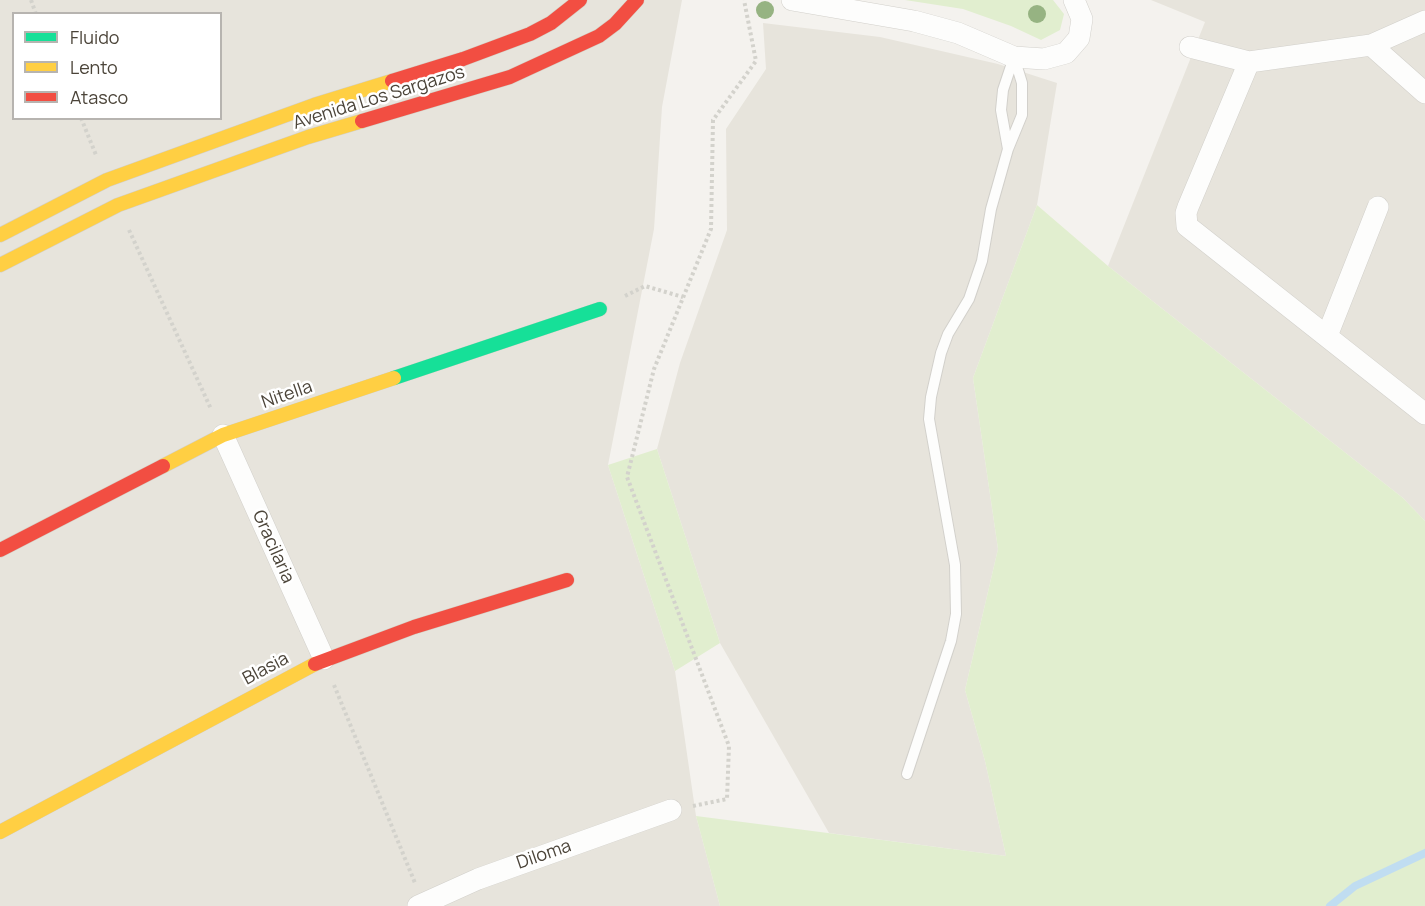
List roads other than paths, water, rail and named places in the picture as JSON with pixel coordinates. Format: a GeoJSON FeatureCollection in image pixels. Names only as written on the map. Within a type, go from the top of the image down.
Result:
{"type":"FeatureCollection","features":[{"type":"Feature","properties":{"kind":"street","name":"Avenida Los Sargazos"},"geometry":{"type":"LineString","coordinates":[[0,235],[107,180],[314,105],[462,59],[530,34],[551,23],[580,0]]}},
{"type":"Feature","properties":{"kind":"street","name":"Avenida Los Sargazos"},"geometry":{"type":"LineString","coordinates":[[0,265],[118,205],[308,137],[510,77],[598,36],[615,24],[637,0]]}},
{"type":"Feature","properties":{"kind":"street"},"geometry":{"type":"LineString","coordinates":[[792,0],[914,21],[958,33],[1014,57],[1055,58],[1073,47],[1079,38],[1082,19],[1074,0]]}},
{"type":"Feature","properties":{"kind":"street"},"geometry":{"type":"LineString","coordinates":[[1190,47],[1249,62],[1371,45],[1425,21]]}},
{"type":"Feature","properties":{"kind":"street"},"geometry":{"type":"LineString","coordinates":[[1371,45],[1425,93]]}},
{"type":"Feature","properties":{"kind":"street"},"geometry":{"type":"LineString","coordinates":[[1249,62],[1188,207],[1185,220],[1192,232],[1425,414]]}},
{"type":"Feature","properties":{"kind":"street"},"geometry":{"type":"LineString","coordinates":[[107,180],[118,205]]}},
{"type":"Feature","properties":{"kind":"street"},"geometry":{"type":"LineString","coordinates":[[1327,336],[1378,207]]}},
{"type":"Feature","properties":{"kind":"street","name":"Nitella"},"geometry":{"type":"LineString","coordinates":[[0,550],[223,435],[600,309]]}},
{"type":"Feature","properties":{"kind":"street","name":"Gracilaria"},"geometry":{"type":"LineString","coordinates":[[223,435],[324,659]]}},
{"type":"Feature","properties":{"kind":"street","name":"Blasia"},"geometry":{"type":"LineString","coordinates":[[0,832],[324,659],[414,627],[567,580]]}},
{"type":"Feature","properties":{"kind":"street","name":"Diloma"},"geometry":{"type":"LineString","coordinates":[[421,905],[478,879],[671,810]]}},
{"type":"Feature","properties":{"kind":"lane"},"geometry":{"type":"LineString","coordinates":[[1008,149],[1002,110],[1003,90],[1014,57]]}},
{"type":"Feature","properties":{"kind":"lane"},"geometry":{"type":"LineString","coordinates":[[907,774],[951,641],[956,614],[955,565],[929,419],[931,397],[948,334],[969,299],[982,261],[991,208],[1008,149],[1022,115],[1024,96],[1020,69],[1014,57]]}},
{"type":"Feature","properties":{"kind":"waterway"},"geometry":{"type":"LineString","coordinates":[[1330,906],[1355,886],[1425,853]]}}]}
